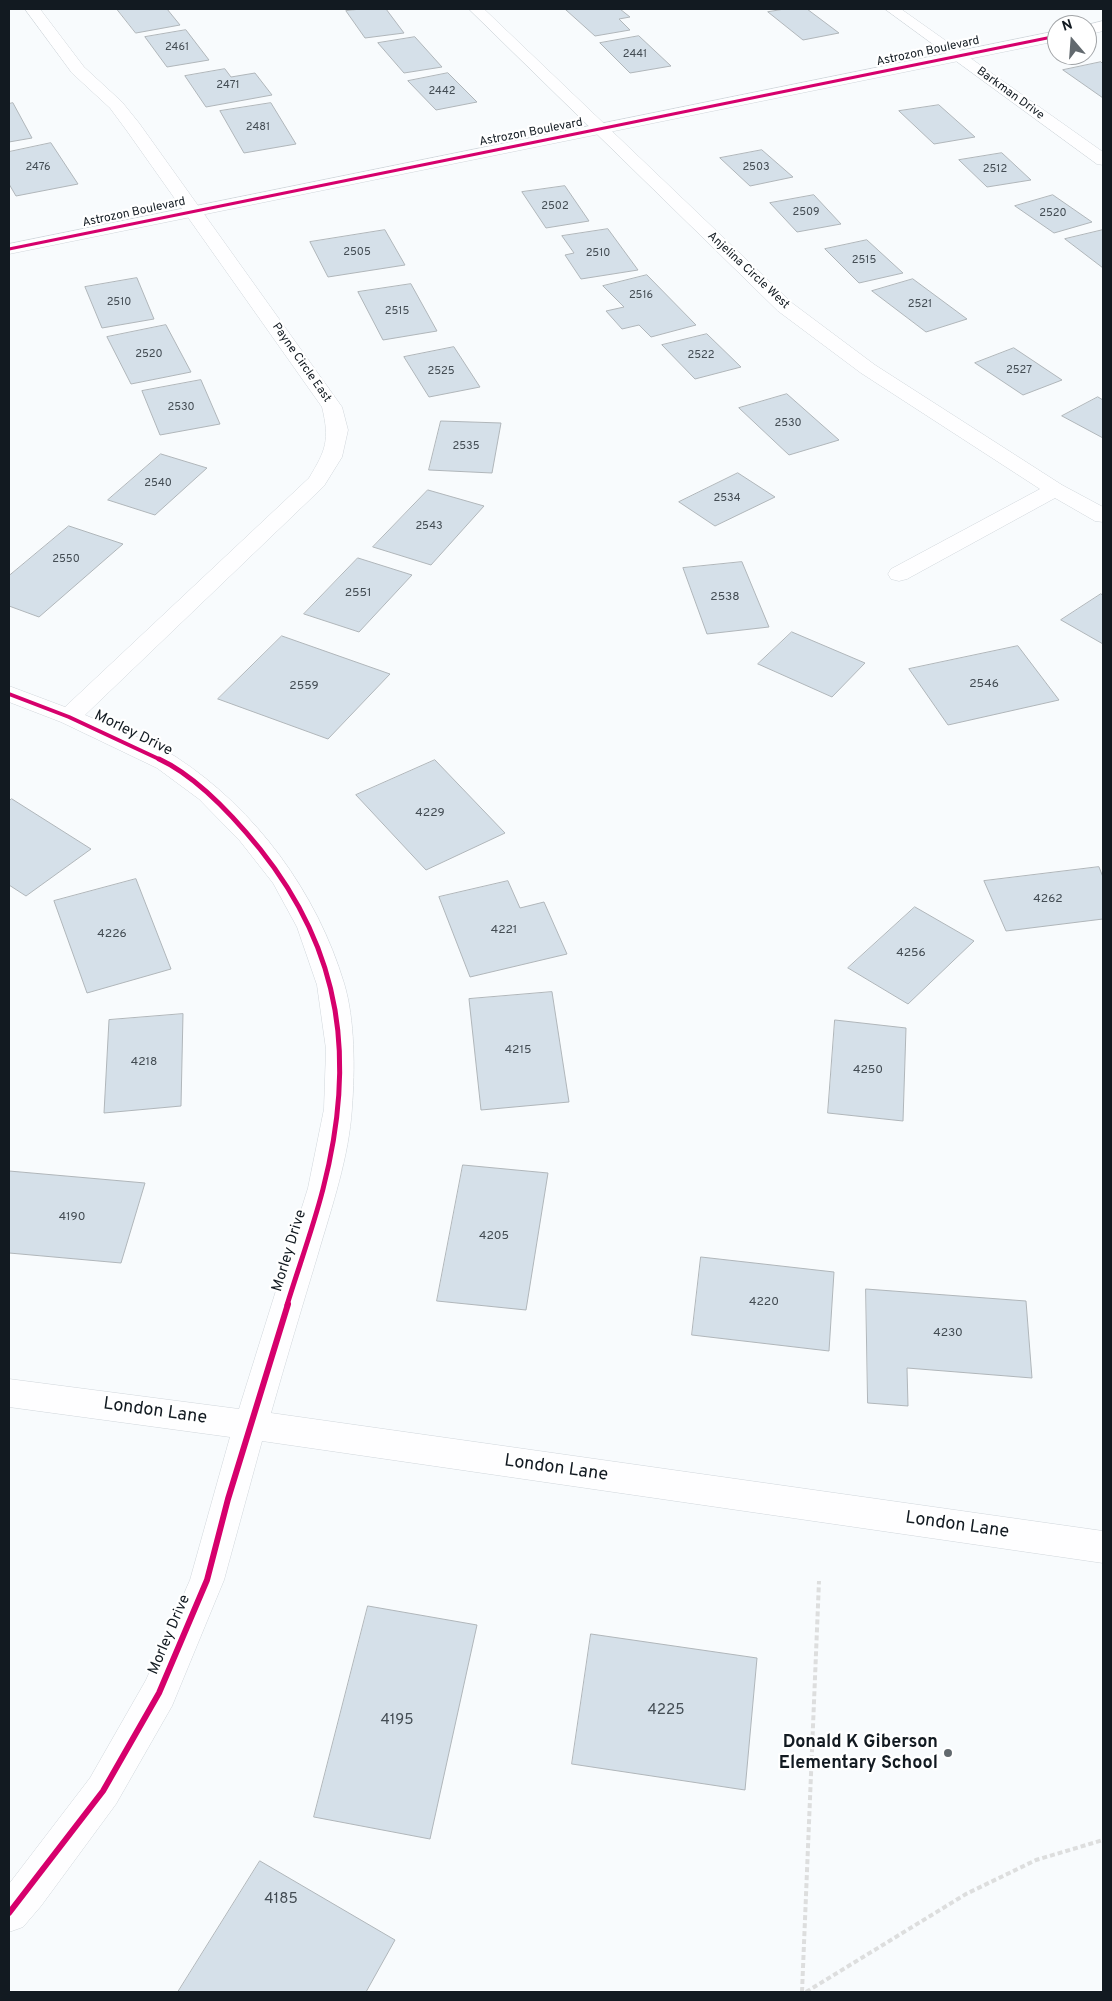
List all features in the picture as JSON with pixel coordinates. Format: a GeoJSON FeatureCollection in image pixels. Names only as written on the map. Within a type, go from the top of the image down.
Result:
{"type":"FeatureCollection","features":[{"type":"Feature","properties":{"kind":"street","name":"Payne Circle East"},"geometry":{"type":"LineString","coordinates":[[32,9],[78,70],[116,105],[133,127],[332,407],[338,430],[332,457],[317,482],[69,717]]}},
{"type":"Feature","properties":{"kind":"street","name":"Anjelina Circle West"},"geometry":{"type":"LineString","coordinates":[[476,9],[792,313],[868,369],[1055,489],[1103,516]]}},
{"type":"Feature","properties":{"kind":"street","name":"Barkman Drive"},"geometry":{"type":"LineString","coordinates":[[892,9],[1103,160]]}},
{"type":"Feature","properties":{"kind":"street","name":"Astrozon Boulevard"},"geometry":{"type":"LineString","coordinates":[[9,249],[1047,38]]}},
{"type":"Feature","properties":{"kind":"street"},"geometry":{"type":"LineString","coordinates":[[898,574],[1055,489]]}},
{"type":"Feature","properties":{"kind":"street","name":"Morley Drive"},"geometry":{"type":"LineString","coordinates":[[9,694],[69,717],[166,762],[208,793],[250,835],[287,886],[310,927],[331,985],[340,1049],[338,1109],[323,1188],[228,1498],[207,1580],[159,1693],[103,1791],[28,1892],[9,1912]]}},
{"type":"Feature","properties":{"kind":"street","name":"London Lane"},"geometry":{"type":"LineString","coordinates":[[9,1393],[250,1425],[1103,1547]]}},
{"type":"Feature","properties":{"kind":"path"},"geometry":{"type":"LineString","coordinates":[[802,1992],[819,1581]]}},
{"type":"Feature","properties":{"kind":"path"},"geometry":{"type":"LineString","coordinates":[[806,1992],[966,1894],[1036,1860],[1103,1840]]}},
{"type":"Feature","properties":{"kind":"building"},"geometry":{"type":"Polygon","coordinates":[[[117,9],[167,9],[180,25],[136,33],[117,9]]]}},
{"type":"Feature","properties":{"kind":"building"},"geometry":{"type":"Polygon","coordinates":[[[386,9],[404,33],[365,38],[346,11],[386,9]]]}},
{"type":"Feature","properties":{"kind":"building"},"geometry":{"type":"Polygon","coordinates":[[[620,9],[630,17],[619,19],[630,30],[595,36],[566,10],[620,9]]]}},
{"type":"Feature","properties":{"kind":"building"},"geometry":{"type":"Polygon","coordinates":[[[785,9],[807,9],[839,33],[803,40],[768,12],[785,9]]]}},
{"type":"Feature","properties":{"kind":"building"},"geometry":{"type":"Polygon","coordinates":[[[186,30],[209,60],[167,67],[145,37],[186,30]]]}},
{"type":"Feature","properties":{"kind":"building"},"geometry":{"type":"Polygon","coordinates":[[[639,36],[671,66],[630,73],[600,43],[639,36]]]}},
{"type":"Feature","properties":{"kind":"building"},"geometry":{"type":"Polygon","coordinates":[[[415,37],[442,67],[404,73],[378,43],[415,37]]]}},
{"type":"Feature","properties":{"kind":"building"},"geometry":{"type":"Polygon","coordinates":[[[1101,62],[1103,64],[1103,98],[1063,70],[1097,65],[1097,63],[1101,62]]]}},
{"type":"Feature","properties":{"kind":"building"},"geometry":{"type":"Polygon","coordinates":[[[225,69],[231,77],[255,73],[272,95],[206,107],[185,76],[225,69]]]}},
{"type":"Feature","properties":{"kind":"building"},"geometry":{"type":"Polygon","coordinates":[[[448,73],[477,102],[436,110],[408,81],[448,73]]]}},
{"type":"Feature","properties":{"kind":"building"},"geometry":{"type":"Polygon","coordinates":[[[13,103],[32,138],[9,142],[9,104],[13,103]]]}},
{"type":"Feature","properties":{"kind":"building"},"geometry":{"type":"Polygon","coordinates":[[[271,103],[296,144],[244,153],[220,111],[271,103]]]}},
{"type":"Feature","properties":{"kind":"building"},"geometry":{"type":"Polygon","coordinates":[[[939,105],[975,137],[934,144],[899,111],[939,105]]]}},
{"type":"Feature","properties":{"kind":"building"},"geometry":{"type":"Polygon","coordinates":[[[51,143],[78,184],[16,196],[9,184],[9,152],[51,143]]]}},
{"type":"Feature","properties":{"kind":"building"},"geometry":{"type":"Polygon","coordinates":[[[762,150],[793,177],[750,186],[720,158],[762,150]]]}},
{"type":"Feature","properties":{"kind":"building"},"geometry":{"type":"Polygon","coordinates":[[[1002,153],[1031,180],[987,187],[959,160],[1002,153]]]}},
{"type":"Feature","properties":{"kind":"building"},"geometry":{"type":"Polygon","coordinates":[[[565,186],[589,221],[546,228],[522,192],[565,186]]]}},
{"type":"Feature","properties":{"kind":"building"},"geometry":{"type":"Polygon","coordinates":[[[814,195],[841,224],[797,232],[770,203],[814,195]]]}},
{"type":"Feature","properties":{"kind":"building"},"geometry":{"type":"Polygon","coordinates":[[[1053,195],[1092,222],[1054,233],[1015,206],[1053,195]]]}},
{"type":"Feature","properties":{"kind":"building"},"geometry":{"type":"Polygon","coordinates":[[[608,229],[638,270],[581,279],[565,255],[574,253],[562,236],[608,229]]]}},
{"type":"Feature","properties":{"kind":"building"},"geometry":{"type":"Polygon","coordinates":[[[385,230],[405,265],[328,277],[310,242],[385,230]]]}},
{"type":"Feature","properties":{"kind":"building"},"geometry":{"type":"Polygon","coordinates":[[[1103,230],[1103,268],[1065,239],[1103,230]]]}},
{"type":"Feature","properties":{"kind":"building"},"geometry":{"type":"Polygon","coordinates":[[[867,240],[903,273],[859,283],[825,249],[867,240]]]}},
{"type":"Feature","properties":{"kind":"building"},"geometry":{"type":"Polygon","coordinates":[[[647,275],[696,325],[651,337],[639,325],[622,329],[606,311],[624,307],[603,286],[647,275]]]}},
{"type":"Feature","properties":{"kind":"building"},"geometry":{"type":"Polygon","coordinates":[[[137,278],[154,319],[102,328],[85,287],[137,278]]]}},
{"type":"Feature","properties":{"kind":"building"},"geometry":{"type":"Polygon","coordinates":[[[913,279],[967,319],[926,332],[872,291],[913,279]]]}},
{"type":"Feature","properties":{"kind":"building"},"geometry":{"type":"Polygon","coordinates":[[[411,284],[437,331],[383,340],[358,292],[411,284]]]}},
{"type":"Feature","properties":{"kind":"building"},"geometry":{"type":"Polygon","coordinates":[[[166,325],[191,372],[131,384],[107,337],[166,325]]]}},
{"type":"Feature","properties":{"kind":"building"},"geometry":{"type":"Polygon","coordinates":[[[707,334],[741,367],[695,379],[662,345],[707,334]]]}},
{"type":"Feature","properties":{"kind":"building"},"geometry":{"type":"Polygon","coordinates":[[[454,347],[480,387],[429,397],[404,357],[454,347]]]}},
{"type":"Feature","properties":{"kind":"building"},"geometry":{"type":"Polygon","coordinates":[[[1014,348],[1062,380],[1023,395],[975,363],[1014,348]]]}},
{"type":"Feature","properties":{"kind":"building"},"geometry":{"type":"Polygon","coordinates":[[[201,380],[220,424],[160,435],[142,391],[201,380]]]}},
{"type":"Feature","properties":{"kind":"building"},"geometry":{"type":"Polygon","coordinates":[[[787,394],[839,440],[789,455],[739,408],[787,394]]]}},
{"type":"Feature","properties":{"kind":"building"},"geometry":{"type":"Polygon","coordinates":[[[1098,397],[1103,400],[1103,438],[1062,416],[1098,397]]]}},
{"type":"Feature","properties":{"kind":"building"},"geometry":{"type":"Polygon","coordinates":[[[441,421],[501,423],[492,473],[429,470],[441,421]]]}},
{"type":"Feature","properties":{"kind":"building"},"geometry":{"type":"Polygon","coordinates":[[[161,454],[207,468],[155,515],[108,500],[161,454]]]}},
{"type":"Feature","properties":{"kind":"building"},"geometry":{"type":"Polygon","coordinates":[[[738,473],[775,497],[715,526],[679,502],[738,473]]]}},
{"type":"Feature","properties":{"kind":"building"},"geometry":{"type":"Polygon","coordinates":[[[428,490],[484,506],[431,565],[373,547],[428,490]]]}},
{"type":"Feature","properties":{"kind":"building"},"geometry":{"type":"Polygon","coordinates":[[[69,526],[123,544],[39,617],[9,606],[9,576],[69,526]]]}},
{"type":"Feature","properties":{"kind":"building"},"geometry":{"type":"Polygon","coordinates":[[[358,558],[412,575],[359,632],[304,614],[358,558]]]}},
{"type":"Feature","properties":{"kind":"building"},"geometry":{"type":"Polygon","coordinates":[[[742,562],[769,627],[707,634],[683,568],[742,562]]]}},
{"type":"Feature","properties":{"kind":"building"},"geometry":{"type":"Polygon","coordinates":[[[1101,594],[1103,595],[1103,644],[1061,620],[1101,594]]]}},
{"type":"Feature","properties":{"kind":"building"},"geometry":{"type":"Polygon","coordinates":[[[792,632],[865,663],[832,697],[758,664],[792,632]]]}},
{"type":"Feature","properties":{"kind":"building"},"geometry":{"type":"Polygon","coordinates":[[[282,636],[390,674],[328,739],[218,699],[282,636]]]}},
{"type":"Feature","properties":{"kind":"building"},"geometry":{"type":"Polygon","coordinates":[[[1018,646],[1059,700],[948,725],[909,669],[1018,646]]]}},
{"type":"Feature","properties":{"kind":"building"},"geometry":{"type":"Polygon","coordinates":[[[435,760],[505,833],[426,870],[356,795],[435,760]]]}},
{"type":"Feature","properties":{"kind":"building"},"geometry":{"type":"Polygon","coordinates":[[[12,799],[91,849],[26,896],[9,885],[9,801],[12,799]]]}},
{"type":"Feature","properties":{"kind":"building"},"geometry":{"type":"Polygon","coordinates":[[[1099,867],[1103,877],[1103,919],[1006,931],[984,881],[1099,867]]]}},
{"type":"Feature","properties":{"kind":"building"},"geometry":{"type":"Polygon","coordinates":[[[136,879],[171,969],[87,993],[54,901],[136,879]]]}},
{"type":"Feature","properties":{"kind":"building"},"geometry":{"type":"Polygon","coordinates":[[[508,881],[520,908],[544,902],[567,954],[470,977],[439,897],[508,881]]]}},
{"type":"Feature","properties":{"kind":"building"},"geometry":{"type":"Polygon","coordinates":[[[915,907],[974,941],[908,1004],[848,968],[915,907]]]}},
{"type":"Feature","properties":{"kind":"building"},"geometry":{"type":"Polygon","coordinates":[[[552,992],[569,1102],[481,1110],[469,999],[552,992]]]}},
{"type":"Feature","properties":{"kind":"building"},"geometry":{"type":"Polygon","coordinates":[[[183,1014],[181,1106],[104,1113],[109,1020],[183,1014]]]}},
{"type":"Feature","properties":{"kind":"building"},"geometry":{"type":"Polygon","coordinates":[[[835,1020],[906,1028],[903,1121],[828,1113],[835,1020]]]}},
{"type":"Feature","properties":{"kind":"building"},"geometry":{"type":"Polygon","coordinates":[[[463,1165],[548,1173],[526,1310],[437,1301],[463,1165]]]}},
{"type":"Feature","properties":{"kind":"building"},"geometry":{"type":"Polygon","coordinates":[[[9,1171],[145,1183],[121,1263],[9,1253],[9,1171]]]}},
{"type":"Feature","properties":{"kind":"building"},"geometry":{"type":"Polygon","coordinates":[[[701,1257],[834,1272],[829,1351],[692,1335],[701,1257]]]}},
{"type":"Feature","properties":{"kind":"building"},"geometry":{"type":"Polygon","coordinates":[[[866,1289],[1026,1301],[1032,1378],[907,1368],[908,1406],[868,1403],[866,1289]]]}},
{"type":"Feature","properties":{"kind":"building"},"geometry":{"type":"Polygon","coordinates":[[[368,1606],[477,1625],[430,1839],[314,1817],[368,1606]]]}},
{"type":"Feature","properties":{"kind":"building"},"geometry":{"type":"Polygon","coordinates":[[[591,1634],[757,1658],[745,1790],[572,1764],[591,1634]]]}},
{"type":"Feature","properties":{"kind":"building"},"geometry":{"type":"Polygon","coordinates":[[[260,1861],[395,1940],[366,1992],[178,1992],[260,1861]]]}},
{"type":"Feature","properties":{"kind":"cycle path"},"geometry":{"type":"LineString","coordinates":[[9,249],[1047,38]]}},
{"type":"Feature","properties":{"kind":"cycle path"},"geometry":{"type":"LineString","coordinates":[[9,694],[69,717],[166,762],[208,793],[249,835],[283,878],[310,927],[331,985],[340,1049],[338,1109],[323,1188],[228,1499],[207,1580],[159,1693],[103,1791],[9,1913]]}},
{"type":"Feature","properties":{"kind":"place","name":"Donald K Giberson Elementary School"},"geometry":{"type":"Point","coordinates":[948,1753]}}]}
